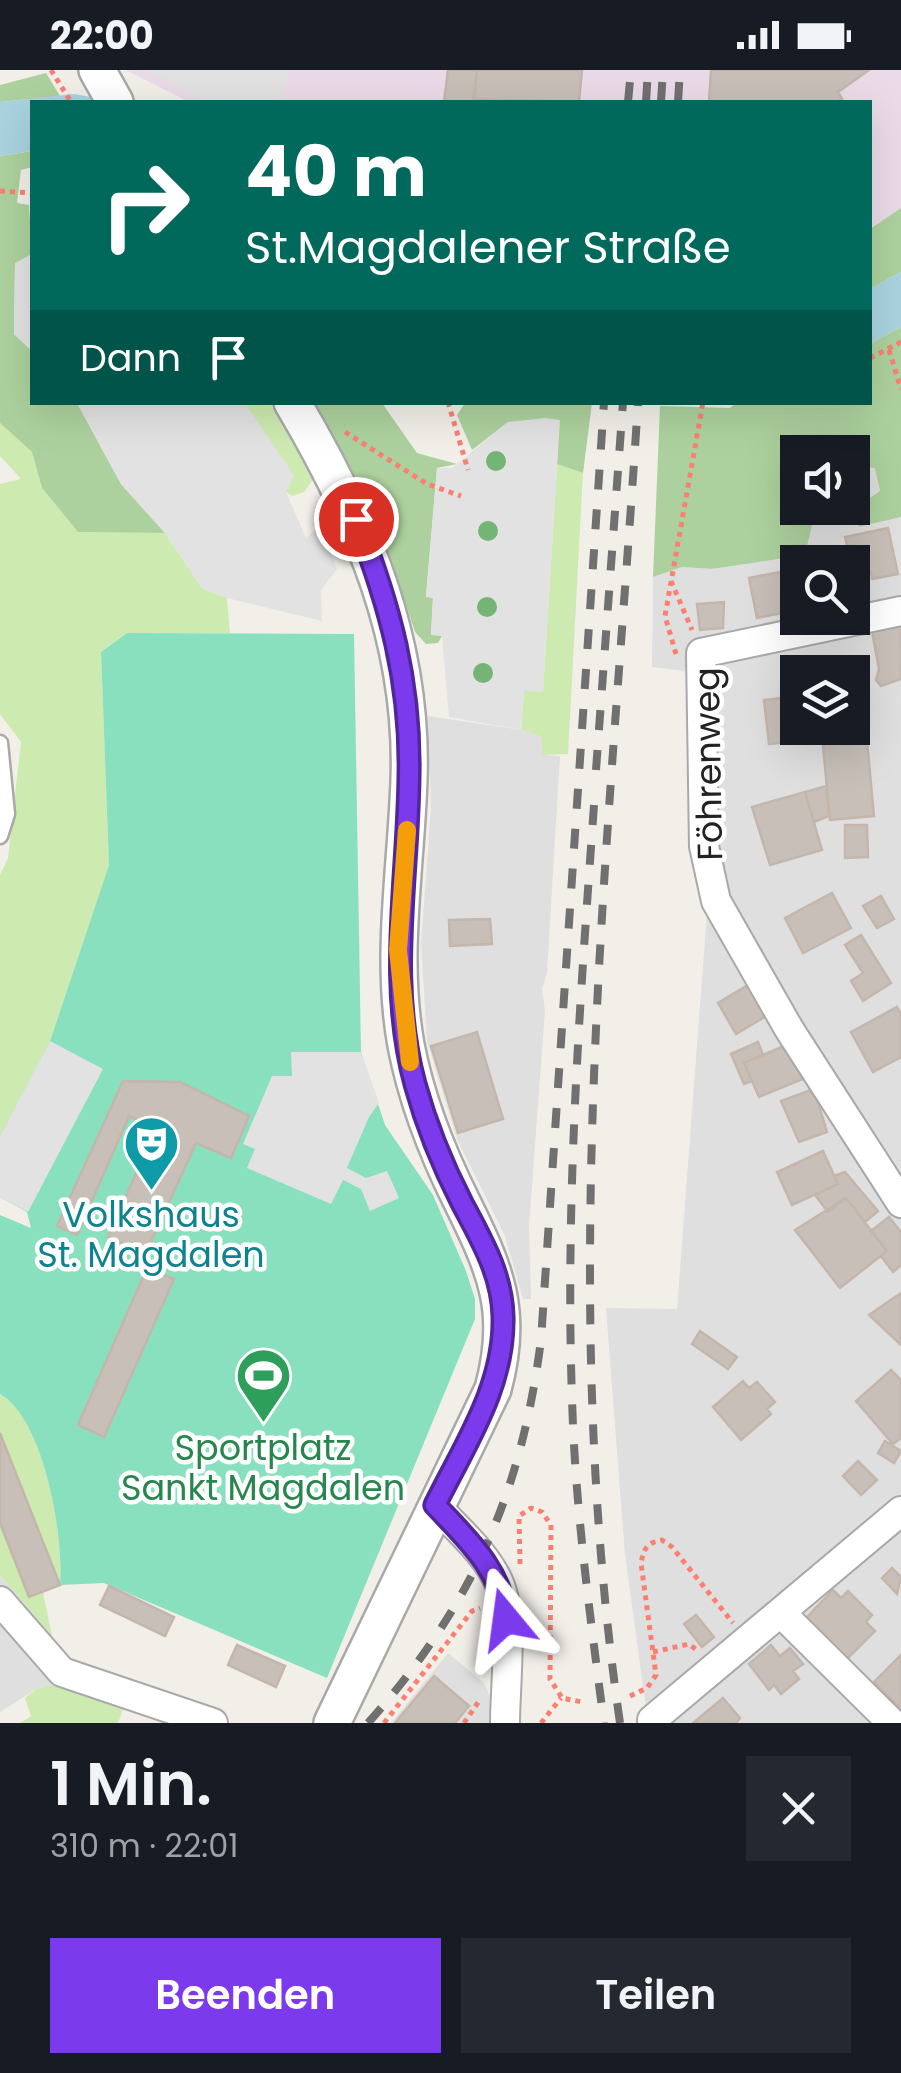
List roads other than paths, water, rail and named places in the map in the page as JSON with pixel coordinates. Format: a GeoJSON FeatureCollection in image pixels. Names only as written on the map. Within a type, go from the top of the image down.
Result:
{"type":"FeatureCollection","features":[{"type":"Feature","properties":{"kind":"street"},"geometry":{"type":"LineString","coordinates":[[97,70],[114,100]]}},
{"type":"Feature","properties":{"kind":"street"},"geometry":{"type":"LineString","coordinates":[[300,416],[356,519],[386,595],[408,710],[408,805],[398,950],[406,1044],[435,1140],[488,1250],[503,1312],[502,1356],[493,1390],[332,1723]]}},
{"type":"Feature","properties":{"kind":"street","name":"Föhrenweg"},"geometry":{"type":"LineString","coordinates":[[901,611],[700,653],[704,846],[716,901],[789,1030],[901,1204]]}},
{"type":"Feature","properties":{"kind":"street"},"geometry":{"type":"LineString","coordinates":[[435,1505],[481,1555],[499,1583],[506,1619],[505,1723]]}},
{"type":"Feature","properties":{"kind":"street"},"geometry":{"type":"LineString","coordinates":[[652,1720],[901,1511]]}},
{"type":"Feature","properties":{"kind":"street"},"geometry":{"type":"LineString","coordinates":[[0,1601],[62,1672],[213,1723]]}},
{"type":"Feature","properties":{"kind":"street"},"geometry":{"type":"LineString","coordinates":[[781,1613],[892,1723]]}},
{"type":"Feature","properties":{"kind":"lane"},"geometry":{"type":"LineString","coordinates":[[0,743],[6,814],[0,836]]}},
{"type":"Feature","properties":{"kind":"water"},"geometry":{"type":"Polygon","coordinates":[[[74,94],[108,100],[30,100],[30,151],[0,156],[0,102],[74,94]]]}},
{"type":"Feature","properties":{"kind":"water"},"geometry":{"type":"Polygon","coordinates":[[[901,272],[901,327],[872,343],[872,288],[901,272]]]}},
{"type":"Feature","properties":{"kind":"railway"},"geometry":{"type":"LineString","coordinates":[[628,100],[631,70]]}},
{"type":"Feature","properties":{"kind":"railway"},"geometry":{"type":"LineString","coordinates":[[646,100],[648,70]]}},
{"type":"Feature","properties":{"kind":"railway"},"geometry":{"type":"LineString","coordinates":[[661,100],[663,70]]}},
{"type":"Feature","properties":{"kind":"railway"},"geometry":{"type":"LineString","coordinates":[[678,100],[680,70]]}},
{"type":"Feature","properties":{"kind":"railway"},"geometry":{"type":"LineString","coordinates":[[368,1723],[436,1636],[486,1546],[505,1498],[532,1396],[541,1340],[604,405]]}},
{"type":"Feature","properties":{"kind":"railway"},"geometry":{"type":"LineString","coordinates":[[596,770],[623,405]]}},
{"type":"Feature","properties":{"kind":"railway"},"geometry":{"type":"LineString","coordinates":[[620,1723],[601,1558],[592,1393],[590,1228],[603,898],[638,405]]}},
{"type":"Feature","properties":{"kind":"railway"},"geometry":{"type":"LineString","coordinates":[[594,805],[575,1101],[570,1324],[576,1480],[604,1723]]}},
{"type":"Feature","properties":{"kind":"place","name":"Volkshaus St. Magdalen"},"geometry":{"type":"Point","coordinates":[151,1192]}},
{"type":"Feature","properties":{"kind":"place","name":"Sportplatz Sankt Magdalen"},"geometry":{"type":"Point","coordinates":[263,1425]}}]}
